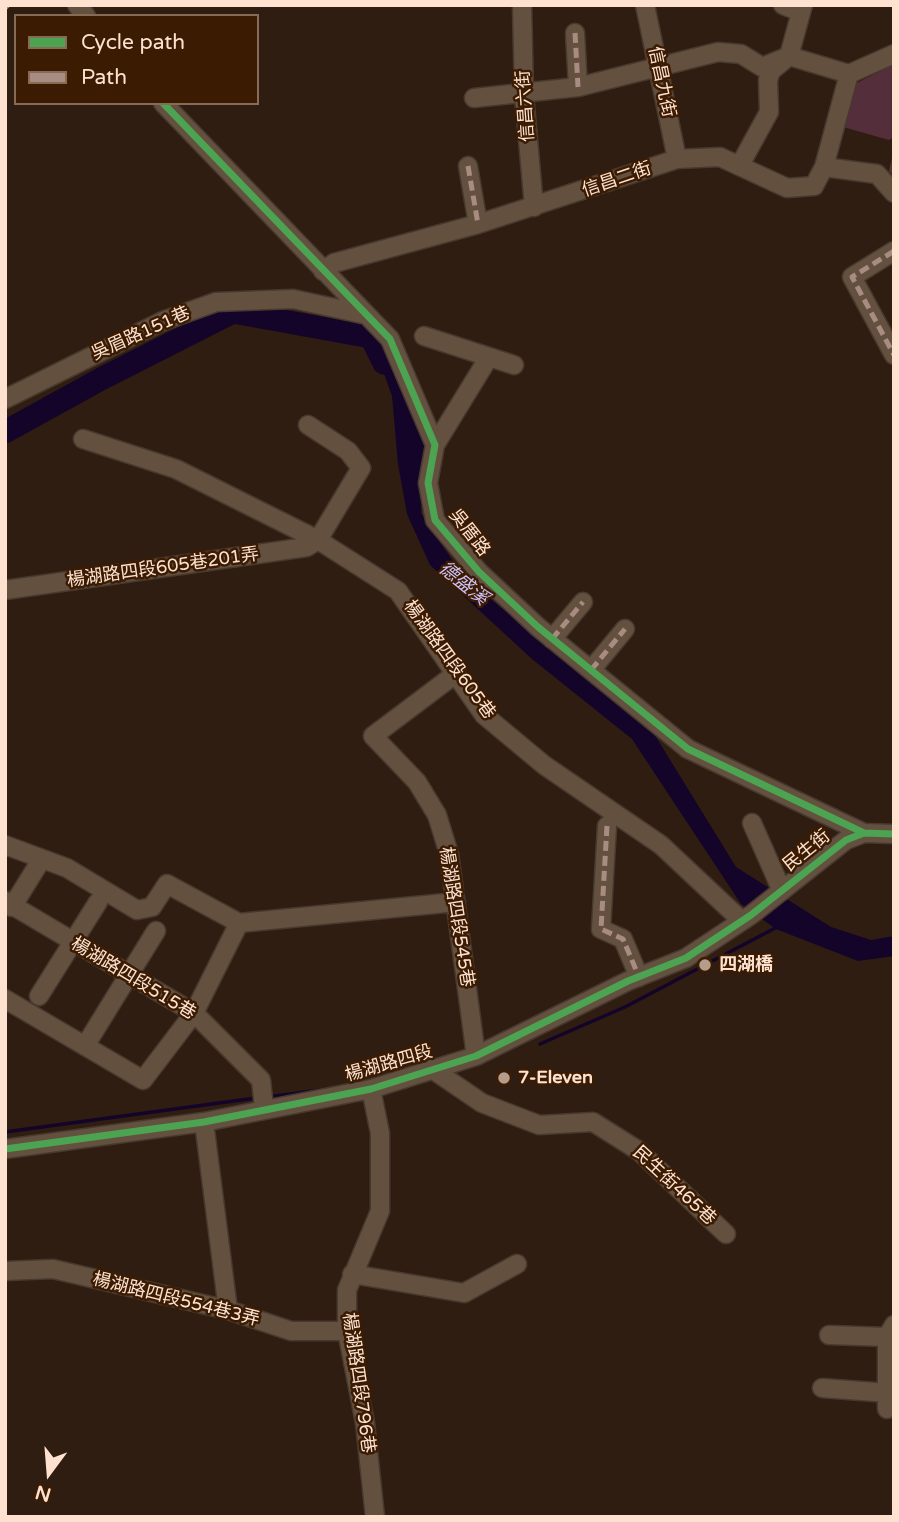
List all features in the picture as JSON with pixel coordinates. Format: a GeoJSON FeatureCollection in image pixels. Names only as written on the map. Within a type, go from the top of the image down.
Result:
{"type":"FeatureCollection","features":[{"type":"Feature","properties":{"kind":"street","name":"信昌六街"},"geometry":{"type":"LineString","coordinates":[[522,5],[524,95],[534,207]]}},
{"type":"Feature","properties":{"kind":"street","name":"信昌九街"},"geometry":{"type":"LineString","coordinates":[[645,5],[677,159]]}},
{"type":"Feature","properties":{"kind":"street"},"geometry":{"type":"LineString","coordinates":[[740,165],[769,112],[768,80],[771,71],[789,56],[802,9],[783,5]]}},
{"type":"Feature","properties":{"kind":"street"},"geometry":{"type":"LineString","coordinates":[[575,33],[578,87]]}},
{"type":"Feature","properties":{"kind":"street"},"geometry":{"type":"LineString","coordinates":[[474,98],[524,95],[578,87],[718,52],[741,54],[762,66],[789,56],[849,74],[894,54]]}},
{"type":"Feature","properties":{"kind":"street"},"geometry":{"type":"LineString","coordinates":[[849,74],[824,167],[877,173],[894,193]]}},
{"type":"Feature","properties":{"kind":"street"},"geometry":{"type":"LineString","coordinates":[[165,105],[390,339],[435,445]]}},
{"type":"Feature","properties":{"kind":"street","name":"信昌二街"},"geometry":{"type":"LineString","coordinates":[[323,271],[334,263],[478,224],[677,159],[720,157],[740,165],[764,180],[787,188],[814,187],[824,167]]}},
{"type":"Feature","properties":{"kind":"street"},"geometry":{"type":"LineString","coordinates":[[468,166],[478,224]]}},
{"type":"Feature","properties":{"kind":"street"},"geometry":{"type":"LineString","coordinates":[[894,251],[852,277],[894,355]]}},
{"type":"Feature","properties":{"kind":"street","name":"吳眉路151巷"},"geometry":{"type":"LineString","coordinates":[[5,399],[163,321],[216,302],[293,299],[367,315]]}},
{"type":"Feature","properties":{"kind":"street"},"geometry":{"type":"LineString","coordinates":[[424,336],[514,365]]}},
{"type":"Feature","properties":{"kind":"street"},"geometry":{"type":"LineString","coordinates":[[435,445],[489,357]]}},
{"type":"Feature","properties":{"kind":"street"},"geometry":{"type":"LineString","coordinates":[[308,425],[348,451],[361,468],[318,540]]}},
{"type":"Feature","properties":{"kind":"street","name":"楊湖路四段605巷"},"geometry":{"type":"LineString","coordinates":[[83,439],[176,469],[318,540],[398,591],[484,715],[544,765],[661,845],[746,918]]}},
{"type":"Feature","properties":{"kind":"street","name":"吳厝路"},"geometry":{"type":"LineString","coordinates":[[435,445],[428,483],[435,520],[479,572],[552,639],[688,749],[864,833]]}},
{"type":"Feature","properties":{"kind":"street","name":"楊湖路四段605巷201弄"},"geometry":{"type":"LineString","coordinates":[[5,590],[307,547],[318,540]]}},
{"type":"Feature","properties":{"kind":"street"},"geometry":{"type":"LineString","coordinates":[[552,639],[583,602]]}},
{"type":"Feature","properties":{"kind":"street"},"geometry":{"type":"LineString","coordinates":[[591,670],[625,629]]}},
{"type":"Feature","properties":{"kind":"street","name":"楊湖路四段545巷"},"geometry":{"type":"LineString","coordinates":[[454,675],[373,736],[417,782],[437,815],[449,854],[476,1056]]}},
{"type":"Feature","properties":{"kind":"street"},"geometry":{"type":"LineString","coordinates":[[746,918],[782,891],[752,823]]}},
{"type":"Feature","properties":{"kind":"street"},"geometry":{"type":"LineString","coordinates":[[607,826],[601,929],[623,939],[639,977]]}},
{"type":"Feature","properties":{"kind":"street"},"geometry":{"type":"LineString","coordinates":[[864,833],[894,834]]}},
{"type":"Feature","properties":{"kind":"street","name":"民生街"},"geometry":{"type":"LineString","coordinates":[[782,891],[846,840],[864,833]]}},
{"type":"Feature","properties":{"kind":"street"},"geometry":{"type":"LineString","coordinates":[[5,845],[67,868],[137,911],[152,907],[167,884],[239,923],[456,902]]}},
{"type":"Feature","properties":{"kind":"street"},"geometry":{"type":"LineString","coordinates":[[9,904],[38,865]]}},
{"type":"Feature","properties":{"kind":"street"},"geometry":{"type":"LineString","coordinates":[[39,996],[98,902]]}},
{"type":"Feature","properties":{"kind":"street","name":"楊湖路四段515巷"},"geometry":{"type":"LineString","coordinates":[[9,904],[194,1013],[261,1080],[264,1108]]}},
{"type":"Feature","properties":{"kind":"street","name":"楊湖路四段"},"geometry":{"type":"LineString","coordinates":[[5,1149],[204,1122],[264,1108],[371,1089],[476,1056],[639,977],[687,958],[746,918]]}},
{"type":"Feature","properties":{"kind":"street"},"geometry":{"type":"LineString","coordinates":[[5,999],[143,1080],[194,1013],[239,923]]}},
{"type":"Feature","properties":{"kind":"street"},"geometry":{"type":"LineString","coordinates":[[85,1046],[156,931]]}},
{"type":"Feature","properties":{"kind":"street","name":"民生街465巷"},"geometry":{"type":"LineString","coordinates":[[432,1069],[482,1103],[539,1125],[593,1122],[639,1150],[726,1234]]}},
{"type":"Feature","properties":{"kind":"street","name":"楊湖路四段796巷"},"geometry":{"type":"LineString","coordinates":[[371,1089],[380,1133],[380,1211],[347,1290],[347,1331],[365,1423],[375,1517]]}},
{"type":"Feature","properties":{"kind":"street"},"geometry":{"type":"LineString","coordinates":[[204,1122],[228,1310]]}},
{"type":"Feature","properties":{"kind":"street"},"geometry":{"type":"LineString","coordinates":[[352,1274],[464,1293],[517,1264]]}},
{"type":"Feature","properties":{"kind":"street","name":"楊湖路四段554巷3弄"},"geometry":{"type":"LineString","coordinates":[[5,1270],[53,1269],[228,1310],[291,1331],[347,1331]]}},
{"type":"Feature","properties":{"kind":"street"},"geometry":{"type":"LineString","coordinates":[[822,1388],[888,1401],[890,1331],[829,1335]]}},
{"type":"Feature","properties":{"kind":"shaded area"},"geometry":{"type":"Polygon","coordinates":[[[894,64],[894,137],[889,140],[843,127],[855,84],[894,64]]]}},
{"type":"Feature","properties":{"kind":"water"},"geometry":{"type":"Polygon","coordinates":[[[371,337],[379,339],[424,444],[421,513],[464,578],[648,724],[736,867],[831,927],[871,940],[894,936],[894,956],[858,961],[776,929],[741,904],[632,739],[532,659],[430,565],[407,514],[398,464],[392,396],[371,337]]]}},
{"type":"Feature","properties":{"kind":"building"},"geometry":{"type":"Polygon","coordinates":[[[894,149],[894,177],[889,171],[894,149]]]}},
{"type":"Feature","properties":{"kind":"waterway","name":"德盛溪"},"geometry":{"type":"LineString","coordinates":[[5,432],[101,379],[233,312],[371,337],[384,363]]}},
{"type":"Feature","properties":{"kind":"waterway"},"geometry":{"type":"LineString","coordinates":[[540,1044],[625,1007],[779,926]]}},
{"type":"Feature","properties":{"kind":"waterway"},"geometry":{"type":"LineString","coordinates":[[268,1097],[329,1089]]}},
{"type":"Feature","properties":{"kind":"waterway"},"geometry":{"type":"LineString","coordinates":[[5,1132],[256,1098]]}},
{"type":"Feature","properties":{"kind":"marked path"},"geometry":{"type":"LineString","coordinates":[[5,8],[8,5]]}},
{"type":"Feature","properties":{"kind":"marked path"},"geometry":{"type":"LineString","coordinates":[[575,33],[578,87]]}},
{"type":"Feature","properties":{"kind":"marked path"},"geometry":{"type":"LineString","coordinates":[[468,166],[478,224]]}},
{"type":"Feature","properties":{"kind":"marked path"},"geometry":{"type":"LineString","coordinates":[[894,251],[852,277],[894,355]]}},
{"type":"Feature","properties":{"kind":"marked path"},"geometry":{"type":"LineString","coordinates":[[552,639],[583,602]]}},
{"type":"Feature","properties":{"kind":"marked path"},"geometry":{"type":"LineString","coordinates":[[591,670],[625,629]]}},
{"type":"Feature","properties":{"kind":"marked path"},"geometry":{"type":"LineString","coordinates":[[607,826],[601,929],[623,939],[639,977]]}},
{"type":"Feature","properties":{"kind":"cycle path"},"geometry":{"type":"LineString","coordinates":[[165,105],[390,339],[435,445],[428,483],[435,520],[479,572],[538,627],[688,749],[864,833]]}},
{"type":"Feature","properties":{"kind":"cycle path"},"geometry":{"type":"LineString","coordinates":[[5,1149],[204,1122],[371,1089],[476,1056],[628,981],[686,958],[751,915],[846,840],[864,833],[894,834]]}},
{"type":"Feature","properties":{"kind":"place","name":"四湖橋"},"geometry":{"type":"Point","coordinates":[705,965]}},
{"type":"Feature","properties":{"kind":"place","name":"7-Eleven"},"geometry":{"type":"Point","coordinates":[504,1078]}}]}
